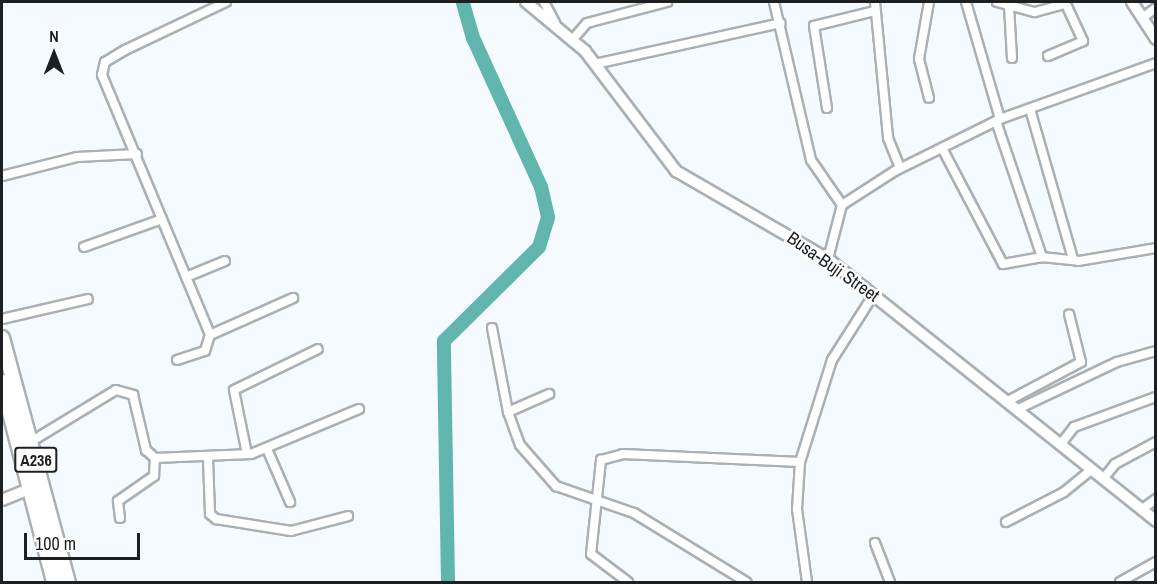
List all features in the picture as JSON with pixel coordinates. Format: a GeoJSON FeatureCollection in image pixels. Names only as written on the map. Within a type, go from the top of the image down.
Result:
{"type":"FeatureCollection","features":[{"type":"Feature","properties":{"kind":"highway","name":"A236"},"geometry":{"type":"LineString","coordinates":[[2,338],[69,582]]}},
{"type":"Feature","properties":{"kind":"highway","name":"A236"},"geometry":{"type":"LineString","coordinates":[[2,382],[54,582]]}},
{"type":"Feature","properties":{"kind":"street"},"geometry":{"type":"LineString","coordinates":[[177,360],[205,351],[210,335],[102,65],[226,2]]}},
{"type":"Feature","properties":{"kind":"street","name":"Busa-Buji Street"},"geometry":{"type":"LineString","coordinates":[[526,2],[573,39],[595,64],[676,171],[828,259],[1155,521]]}},
{"type":"Feature","properties":{"kind":"street"},"geometry":{"type":"LineString","coordinates":[[544,2],[555,24]]}},
{"type":"Feature","properties":{"kind":"street"},"geometry":{"type":"LineString","coordinates":[[573,39],[587,23],[667,2]]}},
{"type":"Feature","properties":{"kind":"street"},"geometry":{"type":"LineString","coordinates":[[774,2],[781,23],[811,160],[842,205]]}},
{"type":"Feature","properties":{"kind":"street"},"geometry":{"type":"LineString","coordinates":[[929,2],[919,59],[929,98]]}},
{"type":"Feature","properties":{"kind":"street"},"geometry":{"type":"LineString","coordinates":[[966,2],[998,120],[1042,256]]}},
{"type":"Feature","properties":{"kind":"street"},"geometry":{"type":"LineString","coordinates":[[997,2],[1035,12],[1065,2],[1083,41],[1048,56]]}},
{"type":"Feature","properties":{"kind":"street"},"geometry":{"type":"LineString","coordinates":[[1132,2],[1155,39]]}},
{"type":"Feature","properties":{"kind":"street"},"geometry":{"type":"LineString","coordinates":[[827,108],[814,26],[875,6],[888,138],[900,168]]}},
{"type":"Feature","properties":{"kind":"street"},"geometry":{"type":"LineString","coordinates":[[1009,6],[1012,58]]}},
{"type":"Feature","properties":{"kind":"street"},"geometry":{"type":"LineString","coordinates":[[1142,18],[1155,8]]}},
{"type":"Feature","properties":{"kind":"street"},"geometry":{"type":"LineString","coordinates":[[595,64],[781,23]]}},
{"type":"Feature","properties":{"kind":"street"},"geometry":{"type":"LineString","coordinates":[[828,259],[842,205],[900,168],[998,120],[1155,63]]}},
{"type":"Feature","properties":{"kind":"street"},"geometry":{"type":"LineString","coordinates":[[1030,109],[1073,259]]}},
{"type":"Feature","properties":{"kind":"street"},"geometry":{"type":"LineString","coordinates":[[942,148],[1003,264],[1042,256],[1073,259],[1155,248]]}},
{"type":"Feature","properties":{"kind":"street"},"geometry":{"type":"LineString","coordinates":[[2,176],[77,156],[137,154]]}},
{"type":"Feature","properties":{"kind":"street"},"geometry":{"type":"LineString","coordinates":[[84,247],[162,219]]}},
{"type":"Feature","properties":{"kind":"street"},"geometry":{"type":"LineString","coordinates":[[186,277],[225,261]]}},
{"type":"Feature","properties":{"kind":"street"},"geometry":{"type":"LineString","coordinates":[[807,582],[797,509],[800,462],[832,360],[874,294]]}},
{"type":"Feature","properties":{"kind":"street"},"geometry":{"type":"LineString","coordinates":[[210,335],[293,298]]}},
{"type":"Feature","properties":{"kind":"street"},"geometry":{"type":"LineString","coordinates":[[2,319],[88,299]]}},
{"type":"Feature","properties":{"kind":"street"},"geometry":{"type":"LineString","coordinates":[[1006,402],[1081,362],[1069,314]]}},
{"type":"Feature","properties":{"kind":"street"},"geometry":{"type":"LineString","coordinates":[[492,328],[508,412],[520,445],[556,486],[634,513],[746,582]]}},
{"type":"Feature","properties":{"kind":"street"},"geometry":{"type":"LineString","coordinates":[[247,454],[234,390],[318,349]]}},
{"type":"Feature","properties":{"kind":"street"},"geometry":{"type":"LineString","coordinates":[[1016,410],[1117,362],[1155,351]]}},
{"type":"Feature","properties":{"kind":"street"},"geometry":{"type":"LineString","coordinates":[[32,441],[110,392],[125,390],[133,395],[146,450],[155,458],[208,459],[247,454],[267,449],[359,409]]}},
{"type":"Feature","properties":{"kind":"street"},"geometry":{"type":"LineString","coordinates":[[508,412],[549,394]]}},
{"type":"Feature","properties":{"kind":"street"},"geometry":{"type":"LineString","coordinates":[[1060,445],[1074,427],[1155,397]]}},
{"type":"Feature","properties":{"kind":"street"},"geometry":{"type":"LineString","coordinates":[[1103,479],[1115,464],[1155,442]]}},
{"type":"Feature","properties":{"kind":"street"},"geometry":{"type":"LineString","coordinates":[[267,449],[290,502]]}},
{"type":"Feature","properties":{"kind":"street"},"geometry":{"type":"LineString","coordinates":[[628,582],[592,558],[598,468],[613,455],[800,462]]}},
{"type":"Feature","properties":{"kind":"street"},"geometry":{"type":"LineString","coordinates":[[120,518],[118,501],[154,476],[155,458]]}},
{"type":"Feature","properties":{"kind":"street"},"geometry":{"type":"LineString","coordinates":[[208,459],[210,513],[216,519],[291,531],[348,516]]}},
{"type":"Feature","properties":{"kind":"street"},"geometry":{"type":"LineString","coordinates":[[1006,522],[1064,492],[1091,470]]}},
{"type":"Feature","properties":{"kind":"street"},"geometry":{"type":"LineString","coordinates":[[2,500],[30,488]]}},
{"type":"Feature","properties":{"kind":"street"},"geometry":{"type":"LineString","coordinates":[[1141,510],[1155,499]]}},
{"type":"Feature","properties":{"kind":"street"},"geometry":{"type":"LineString","coordinates":[[876,543],[890,582]]}},
{"type":"Feature","properties":{"kind":"street"},"geometry":{"type":"LineString","coordinates":[[1120,582],[1155,562]]}},
{"type":"Feature","properties":{"kind":"waterway"},"geometry":{"type":"LineString","coordinates":[[448,582],[444,341],[539,247],[548,217],[541,187],[473,38],[463,2]]}}]}
